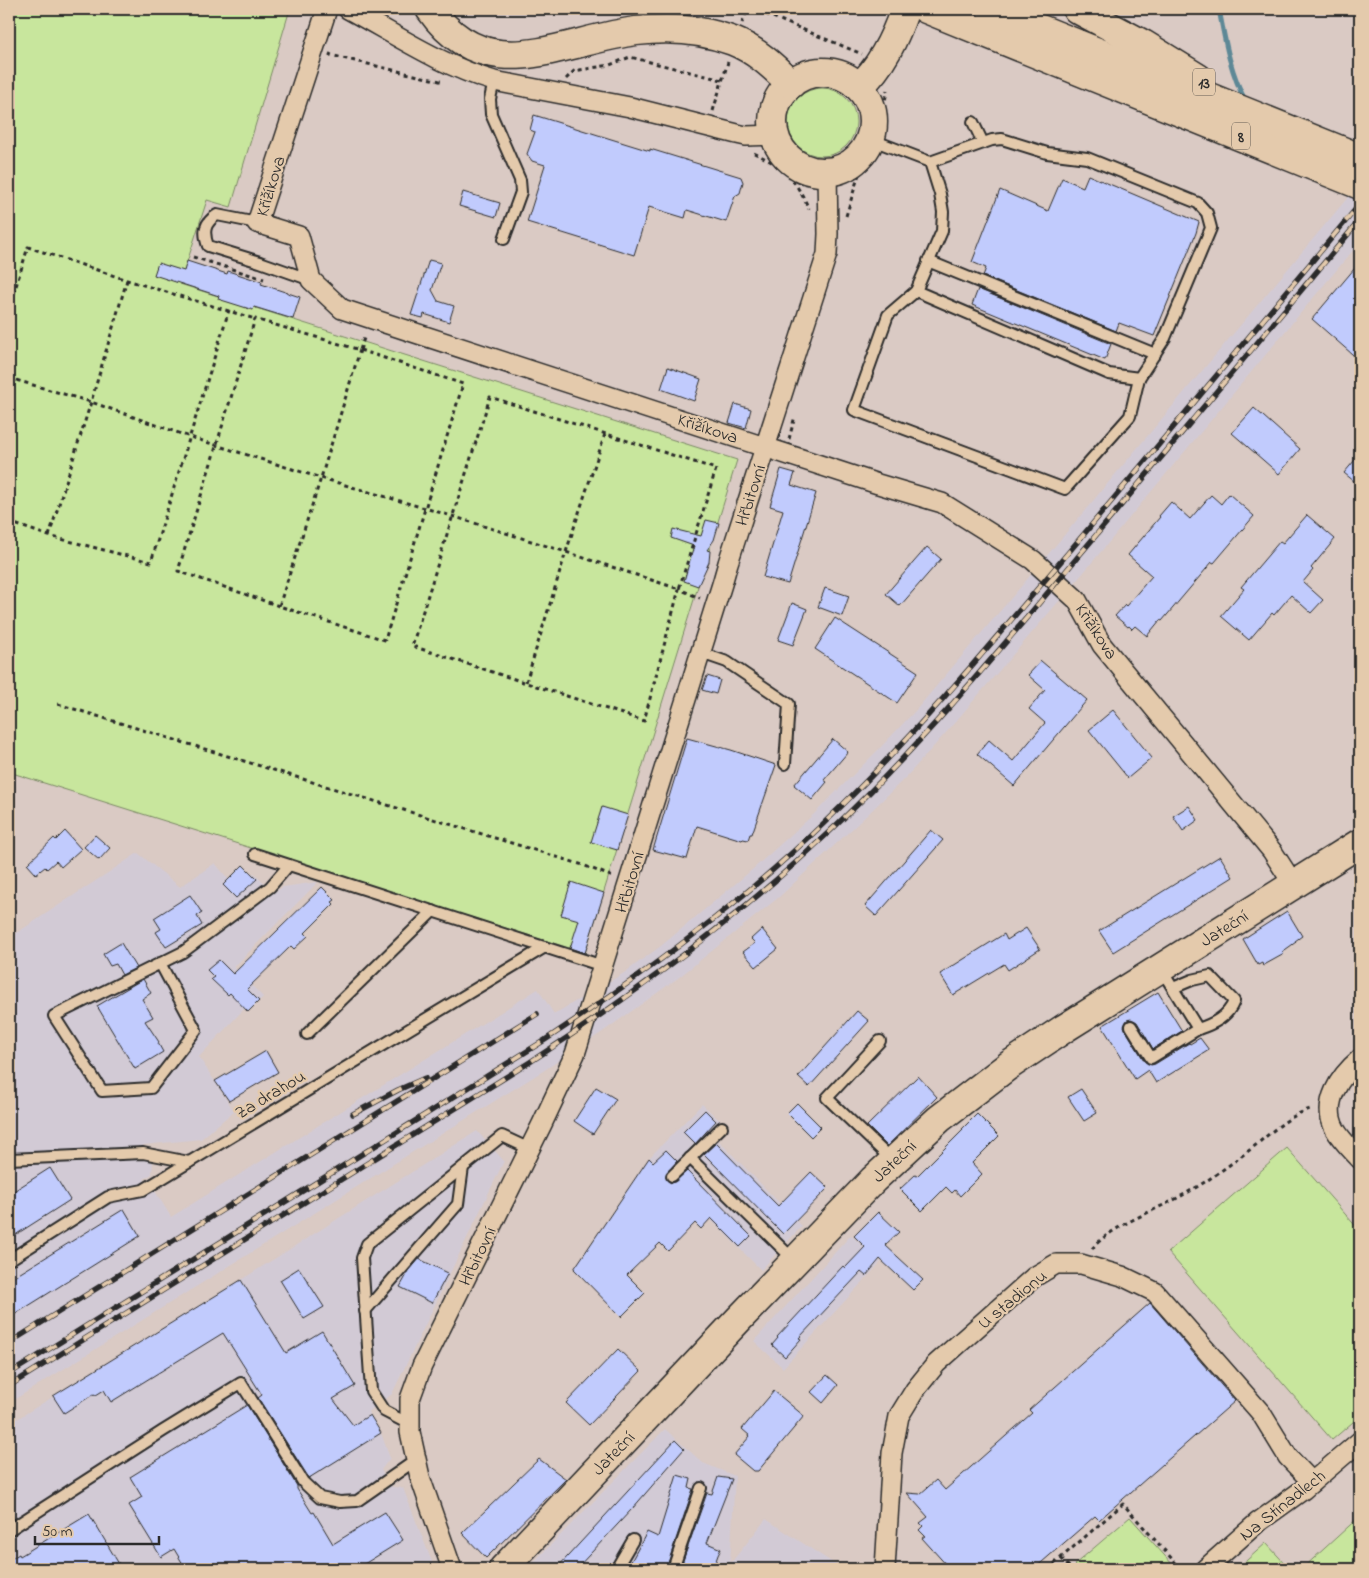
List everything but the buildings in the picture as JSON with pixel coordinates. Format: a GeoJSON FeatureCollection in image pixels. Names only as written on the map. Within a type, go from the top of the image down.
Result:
{"type":"FeatureCollection","features":[{"type":"Feature","properties":{"kind":"main road"},"geometry":{"type":"LineString","coordinates":[[859,88],[881,63],[897,32],[905,9]]}},
{"type":"Feature","properties":{"kind":"main road","name":"8"},"geometry":{"type":"LineString","coordinates":[[991,9],[1132,66],[1360,185]]}},
{"type":"Feature","properties":{"kind":"main road","name":"13"},"geometry":{"type":"LineString","coordinates":[[1077,9],[1132,66],[1266,119]]}},
{"type":"Feature","properties":{"kind":"main road","name":"8"},"geometry":{"type":"LineString","coordinates":[[932,12],[1132,66]]}},
{"type":"Feature","properties":{"kind":"main road"},"geometry":{"type":"LineString","coordinates":[[436,14],[457,38],[484,52],[498,55],[527,54],[635,31],[682,29],[708,33],[734,41],[751,50],[766,60],[791,84]]}},
{"type":"Feature","properties":{"kind":"main road"},"geometry":{"type":"LineString","coordinates":[[820,72],[844,77],[859,88],[865,96],[872,113],[875,141],[851,163],[827,172],[809,170],[794,162],[781,149],[775,135],[773,118],[782,95],[791,84],[802,77],[820,72]]}},
{"type":"Feature","properties":{"kind":"main road","name":"8"},"geometry":{"type":"LineString","coordinates":[[1266,119],[1360,158]]}},
{"type":"Feature","properties":{"kind":"main road","name":"Jateční"},"geometry":{"type":"LineString","coordinates":[[503,1569],[873,1180],[939,1120],[1008,1066],[1065,1028],[1167,978],[1294,885],[1360,843]]}},
{"type":"Feature","properties":{"kind":"street","name":"Křižíkova"},"geometry":{"type":"LineString","coordinates":[[327,9],[257,223],[299,236],[311,280],[342,309],[878,484],[942,503],[1033,560],[1077,600],[1102,645],[1272,851],[1294,885]]}},
{"type":"Feature","properties":{"kind":"street"},"geometry":{"type":"LineString","coordinates":[[348,9],[459,70],[494,81],[630,107],[746,136],[775,135]]}},
{"type":"Feature","properties":{"kind":"street","name":"Hřbitovní"},"geometry":{"type":"LineString","coordinates":[[452,1569],[416,1460],[409,1424],[410,1399],[422,1366],[570,1066],[827,254],[827,172]]}},
{"type":"Feature","properties":{"kind":"street"},"geometry":{"type":"LineString","coordinates":[[1360,1059],[1351,1067],[1336,1087],[1330,1104],[1331,1118],[1336,1130],[1360,1159]]}},
{"type":"Feature","properties":{"kind":"street","name":"U stadionu"},"geometry":{"type":"LineString","coordinates":[[885,1569],[892,1453],[899,1416],[915,1390],[936,1364],[1034,1277],[1056,1264],[1081,1264],[1122,1276],[1155,1292],[1261,1413],[1288,1457],[1312,1482]]}},
{"type":"Feature","properties":{"kind":"street","name":"Na Stínadlech"},"geometry":{"type":"LineString","coordinates":[[1205,1569],[1257,1523],[1294,1497],[1360,1441]]}},
{"type":"Feature","properties":{"kind":"lane"},"geometry":{"type":"LineString","coordinates":[[494,81],[490,99],[491,114],[521,186],[521,192],[504,239]]}},
{"type":"Feature","properties":{"kind":"lane"},"geometry":{"type":"LineString","coordinates":[[973,122],[987,141]]}},
{"type":"Feature","properties":{"kind":"lane"},"geometry":{"type":"LineString","coordinates":[[875,141],[930,162],[987,141],[1002,140],[1047,153],[1087,158],[1198,202],[1207,213],[1211,228],[1165,338],[1139,378],[1130,416],[1065,489],[854,410],[888,315],[916,291],[942,231],[943,212],[940,194],[930,162]]}},
{"type":"Feature","properties":{"kind":"lane"},"geometry":{"type":"LineString","coordinates":[[257,223],[217,215],[205,225],[204,237],[208,246],[311,280]]}},
{"type":"Feature","properties":{"kind":"lane"},"geometry":{"type":"LineString","coordinates":[[928,261],[1155,354]]}},
{"type":"Feature","properties":{"kind":"lane"},"geometry":{"type":"LineString","coordinates":[[916,291],[1109,374],[1139,378]]}},
{"type":"Feature","properties":{"kind":"lane"},"geometry":{"type":"LineString","coordinates":[[701,653],[727,662],[789,704],[786,764]]}},
{"type":"Feature","properties":{"kind":"lane"},"geometry":{"type":"LineString","coordinates":[[256,854],[603,966]]}},
{"type":"Feature","properties":{"kind":"lane"},"geometry":{"type":"LineString","coordinates":[[160,963],[196,1030],[151,1088],[102,1091],[54,1016],[160,963],[183,952],[270,887],[289,865]]}},
{"type":"Feature","properties":{"kind":"lane"},"geometry":{"type":"LineString","coordinates":[[307,1034],[432,911]]}},
{"type":"Feature","properties":{"kind":"lane","name":"Za drahou"},"geometry":{"type":"LineString","coordinates":[[9,1260],[108,1197],[143,1190],[546,947]]}},
{"type":"Feature","properties":{"kind":"lane"},"geometry":{"type":"LineString","coordinates":[[1131,1026],[1150,1058],[1198,1028],[1219,1020],[1231,1009],[1234,1001],[1210,976],[1192,980],[1167,978]]}},
{"type":"Feature","properties":{"kind":"lane"},"geometry":{"type":"LineString","coordinates":[[1167,978],[1198,1028]]}},
{"type":"Feature","properties":{"kind":"lane"},"geometry":{"type":"LineString","coordinates":[[880,1041],[827,1098],[893,1162]]}},
{"type":"Feature","properties":{"kind":"lane"},"geometry":{"type":"LineString","coordinates":[[672,1176],[722,1127]]}},
{"type":"Feature","properties":{"kind":"lane"},"geometry":{"type":"LineString","coordinates":[[409,1424],[384,1411],[371,1391],[362,1258],[367,1244],[502,1136],[530,1149]]}},
{"type":"Feature","properties":{"kind":"lane"},"geometry":{"type":"LineString","coordinates":[[9,1159],[143,1153],[189,1162]]}},
{"type":"Feature","properties":{"kind":"lane"},"geometry":{"type":"LineString","coordinates":[[690,1158],[795,1261]]}},
{"type":"Feature","properties":{"kind":"lane"},"geometry":{"type":"LineString","coordinates":[[365,1311],[458,1204],[463,1167]]}},
{"type":"Feature","properties":{"kind":"lane"},"geometry":{"type":"LineString","coordinates":[[9,1530],[241,1383],[303,1482],[320,1498],[340,1502],[357,1501],[416,1460]]}},
{"type":"Feature","properties":{"kind":"lane"},"geometry":{"type":"LineString","coordinates":[[673,1569],[701,1488]]}},
{"type":"Feature","properties":{"kind":"lane"},"geometry":{"type":"LineString","coordinates":[[616,1569],[633,1540]]}},
{"type":"Feature","properties":{"kind":"path"},"geometry":{"type":"LineString","coordinates":[[333,46],[330,56],[445,82]]}},
{"type":"Feature","properties":{"kind":"path"},"geometry":{"type":"LineString","coordinates":[[574,70],[610,64],[630,57],[722,80]]}},
{"type":"Feature","properties":{"kind":"path"},"geometry":{"type":"LineString","coordinates":[[856,183],[859,174],[878,150],[875,141],[884,127],[883,113],[889,85]]}},
{"type":"Feature","properties":{"kind":"path"},"geometry":{"type":"LineString","coordinates":[[748,151],[766,159],[786,172],[801,192],[810,210]]}},
{"type":"Feature","properties":{"kind":"path"},"geometry":{"type":"LineString","coordinates":[[9,309],[28,247],[127,280],[360,350],[463,384],[385,640],[178,571],[255,319]]}},
{"type":"Feature","properties":{"kind":"path"},"geometry":{"type":"LineString","coordinates":[[193,257],[267,280]]}},
{"type":"Feature","properties":{"kind":"path"},"geometry":{"type":"LineString","coordinates":[[49,536],[127,280]]}},
{"type":"Feature","properties":{"kind":"path"},"geometry":{"type":"LineString","coordinates":[[9,522],[49,536],[151,562],[229,310]]}},
{"type":"Feature","properties":{"kind":"path"},"geometry":{"type":"LineString","coordinates":[[279,606],[366,335],[357,332]]}},
{"type":"Feature","properties":{"kind":"path"},"geometry":{"type":"LineString","coordinates":[[9,378],[91,402],[190,437],[320,478],[452,516],[679,589],[700,598],[697,607]]}},
{"type":"Feature","properties":{"kind":"path"},"geometry":{"type":"LineString","coordinates":[[490,397],[605,434],[716,469],[679,589],[644,720],[412,646],[490,397]]}},
{"type":"Feature","properties":{"kind":"path"},"geometry":{"type":"LineString","coordinates":[[526,682],[605,434]]}},
{"type":"Feature","properties":{"kind":"path"},"geometry":{"type":"LineString","coordinates":[[58,704],[582,865],[613,877],[610,886]]}},
{"type":"Feature","properties":{"kind":"path"},"geometry":{"type":"LineString","coordinates":[[1081,1264],[1096,1244],[1111,1233],[1184,1195],[1246,1152],[1285,1121],[1308,1110],[1330,1104]]}},
{"type":"Feature","properties":{"kind":"path"},"geometry":{"type":"LineString","coordinates":[[1048,1569],[1123,1504],[1181,1569]]}},
{"type":"Feature","properties":{"kind":"path"},"geometry":{"type":"LineString","coordinates":[[1061,1558],[1071,1569]]}},
{"type":"Feature","properties":{"kind":"shaded area"},"geometry":{"type":"Polygon","coordinates":[[[1360,183],[1360,242],[1084,572],[944,735],[907,776],[778,898],[678,978],[601,1033],[9,1403],[9,938],[138,853],[180,887],[215,863],[229,880],[243,865],[276,891],[283,887],[318,882],[234,967],[263,997],[248,1012],[244,1009],[199,1057],[234,1111],[201,1139],[143,1145],[142,1160],[153,1160],[152,1174],[144,1179],[152,1192],[155,1191],[171,1217],[538,989],[554,1014],[624,973],[661,946],[753,869],[814,814],[879,749],[916,710],[1024,583],[1360,183]]]}},
{"type":"Feature","properties":{"kind":"shaded area"},"geometry":{"type":"Polygon","coordinates":[[[702,1104],[729,1129],[718,1140],[802,1226],[761,1270],[649,1158],[702,1104]]]}},
{"type":"Feature","properties":{"kind":"shaded area"},"geometry":{"type":"Polygon","coordinates":[[[477,1131],[504,1161],[392,1394],[368,1412],[381,1433],[390,1458],[381,1470],[392,1487],[403,1488],[432,1562],[430,1569],[9,1569],[9,1424],[477,1131]]]}},
{"type":"Feature","properties":{"kind":"shaded area"},"geometry":{"type":"Polygon","coordinates":[[[851,1235],[881,1262],[783,1368],[754,1341],[851,1235]]]}},
{"type":"Feature","properties":{"kind":"shaded area"},"geometry":{"type":"Polygon","coordinates":[[[665,1429],[703,1463],[735,1476],[730,1564],[766,1519],[842,1569],[527,1569],[665,1429]]]}},
{"type":"Feature","properties":{"kind":"green space"},"geometry":{"type":"Polygon","coordinates":[[[9,9],[290,9],[231,207],[207,200],[180,284],[737,460],[585,953],[9,772],[9,9]]]}},
{"type":"Feature","properties":{"kind":"green space"},"geometry":{"type":"Polygon","coordinates":[[[822,88],[835,90],[846,98],[854,109],[856,122],[854,135],[846,146],[835,154],[822,156],[809,154],[798,146],[790,135],[788,122],[790,109],[798,98],[809,90],[822,88]]]}},
{"type":"Feature","properties":{"kind":"green space"},"geometry":{"type":"Polygon","coordinates":[[[1287,1148],[1360,1231],[1360,1416],[1332,1440],[1168,1252],[1287,1148]]]}},
{"type":"Feature","properties":{"kind":"green space"},"geometry":{"type":"Polygon","coordinates":[[[1360,1516],[1360,1569],[1302,1569],[1360,1516]]]}},
{"type":"Feature","properties":{"kind":"green space"},"geometry":{"type":"Polygon","coordinates":[[[1130,1517],[1173,1565],[1168,1569],[1078,1569],[1074,1565],[1130,1517]]]}},
{"type":"Feature","properties":{"kind":"green space"},"geometry":{"type":"Polygon","coordinates":[[[1266,1543],[1290,1569],[1237,1569],[1266,1543]]]}},
{"type":"Feature","properties":{"kind":"waterway"},"geometry":{"type":"LineString","coordinates":[[1219,9],[1232,68],[1246,102]]}},
{"type":"Feature","properties":{"kind":"railway"},"geometry":{"type":"LineString","coordinates":[[9,1374],[545,1040],[689,938],[792,853],[859,789],[958,682],[1360,204]]}},
{"type":"Feature","properties":{"kind":"railway"},"geometry":{"type":"LineString","coordinates":[[9,1386],[530,1062],[608,1010],[684,955],[793,865],[863,799],[964,691],[1360,220]]}},
{"type":"Feature","properties":{"kind":"railway"},"geometry":{"type":"LineString","coordinates":[[9,1343],[537,1014]]}},
{"type":"Feature","properties":{"kind":"railway"},"geometry":{"type":"LineString","coordinates":[[353,1114],[425,1078]]}}]}
